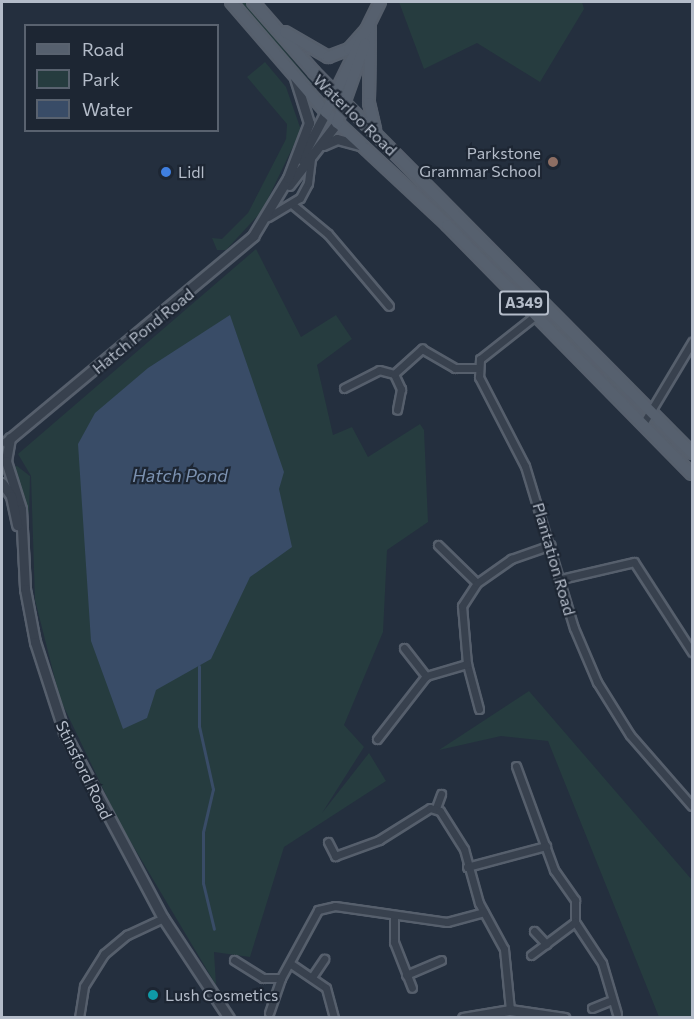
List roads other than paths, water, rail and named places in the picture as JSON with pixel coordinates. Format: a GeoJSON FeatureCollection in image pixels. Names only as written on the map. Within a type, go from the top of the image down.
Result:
{"type":"FeatureCollection","features":[{"type":"Feature","properties":{"kind":"main road","name":"Waterloo Road"},"geometry":{"type":"LineString","coordinates":[[231,2],[326,112],[536,315],[693,474]]}},
{"type":"Feature","properties":{"kind":"main road","name":"Waterloo Road"},"geometry":{"type":"LineString","coordinates":[[254,2],[335,92],[693,453]]}},
{"type":"Feature","properties":{"kind":"main road","name":"A349"},"geometry":{"type":"LineString","coordinates":[[326,112],[380,2]]}},
{"type":"Feature","properties":{"kind":"main road","name":"A349"},"geometry":{"type":"LineString","coordinates":[[269,21],[328,57],[348,49],[370,26]]}},
{"type":"Feature","properties":{"kind":"main road","name":"A349"},"geometry":{"type":"LineString","coordinates":[[337,123],[347,103],[370,26]]}},
{"type":"Feature","properties":{"kind":"main road","name":"A349"},"geometry":{"type":"LineString","coordinates":[[370,26],[369,103],[376,132]]}},
{"type":"Feature","properties":{"kind":"street"},"geometry":{"type":"LineString","coordinates":[[274,207],[309,123],[294,76]]}},
{"type":"Feature","properties":{"kind":"street"},"geometry":{"type":"LineString","coordinates":[[292,181],[326,112]]}},
{"type":"Feature","properties":{"kind":"street"},"geometry":{"type":"LineString","coordinates":[[274,207],[337,123]]}},
{"type":"Feature","properties":{"kind":"street"},"geometry":{"type":"LineString","coordinates":[[319,148],[337,139],[363,147]]}},
{"type":"Feature","properties":{"kind":"street"},"geometry":{"type":"LineString","coordinates":[[268,217],[293,205],[308,183],[310,159]]}},
{"type":"Feature","properties":{"kind":"street"},"geometry":{"type":"LineString","coordinates":[[293,205],[328,234],[389,306]]}},
{"type":"Feature","properties":{"kind":"street","name":"Hatch Pond Road"},"geometry":{"type":"LineString","coordinates":[[2,446],[241,250],[274,207]]}},
{"type":"Feature","properties":{"kind":"street"},"geometry":{"type":"LineString","coordinates":[[394,374],[422,349],[455,368],[478,368],[488,352],[536,315]]}},
{"type":"Feature","properties":{"kind":"street"},"geometry":{"type":"LineString","coordinates":[[643,424],[693,342]]}},
{"type":"Feature","properties":{"kind":"street","name":"Plantation Road"},"geometry":{"type":"LineString","coordinates":[[478,368],[525,466],[597,682],[630,735],[693,806]]}},
{"type":"Feature","properties":{"kind":"street"},"geometry":{"type":"LineString","coordinates":[[344,388],[379,370],[394,374]]}},
{"type":"Feature","properties":{"kind":"street"},"geometry":{"type":"LineString","coordinates":[[394,374],[401,389],[397,410]]}},
{"type":"Feature","properties":{"kind":"street","name":"Stinsford Road"},"geometry":{"type":"LineString","coordinates":[[10,438],[6,461],[17,494],[35,642],[64,732],[163,918],[229,1017]]}},
{"type":"Feature","properties":{"kind":"street","name":"Stinsford Road"},"geometry":{"type":"LineString","coordinates":[[2,471],[17,494]]}},
{"type":"Feature","properties":{"kind":"street"},"geometry":{"type":"LineString","coordinates":[[2,483],[11,496],[22,550]]}},
{"type":"Feature","properties":{"kind":"street"},"geometry":{"type":"LineString","coordinates":[[438,545],[477,583]]}},
{"type":"Feature","properties":{"kind":"street"},"geometry":{"type":"LineString","coordinates":[[479,709],[467,664],[462,606],[477,583],[511,559],[551,545]]}},
{"type":"Feature","properties":{"kind":"street"},"geometry":{"type":"LineString","coordinates":[[561,579],[634,562],[692,650]]}},
{"type":"Feature","properties":{"kind":"street"},"geometry":{"type":"LineString","coordinates":[[404,648],[426,675]]}},
{"type":"Feature","properties":{"kind":"street"},"geometry":{"type":"LineString","coordinates":[[377,739],[426,675],[467,664]]}},
{"type":"Feature","properties":{"kind":"street"},"geometry":{"type":"LineString","coordinates":[[516,766],[554,870],[575,900],[575,922],[595,947],[609,1001],[617,1014]]}},
{"type":"Feature","properties":{"kind":"street"},"geometry":{"type":"LineString","coordinates":[[328,842],[335,856],[379,840],[435,808],[441,794]]}},
{"type":"Feature","properties":{"kind":"street"},"geometry":{"type":"LineString","coordinates":[[435,808],[456,831],[484,912],[508,963],[510,1010]]}},
{"type":"Feature","properties":{"kind":"street"},"geometry":{"type":"LineString","coordinates":[[467,867],[546,846]]}},
{"type":"Feature","properties":{"kind":"street"},"geometry":{"type":"LineString","coordinates":[[269,1013],[281,978],[291,964],[313,916],[326,907],[447,922],[484,912]]}},
{"type":"Feature","properties":{"kind":"street"},"geometry":{"type":"LineString","coordinates":[[394,917],[394,942],[412,988]]}},
{"type":"Feature","properties":{"kind":"street"},"geometry":{"type":"LineString","coordinates":[[79,1017],[84,986],[104,954],[127,935],[163,918]]}},
{"type":"Feature","properties":{"kind":"street"},"geometry":{"type":"LineString","coordinates":[[531,955],[575,922]]}},
{"type":"Feature","properties":{"kind":"street"},"geometry":{"type":"LineString","coordinates":[[534,931],[546,944]]}},
{"type":"Feature","properties":{"kind":"street"},"geometry":{"type":"LineString","coordinates":[[312,977],[324,959]]}},
{"type":"Feature","properties":{"kind":"street"},"geometry":{"type":"LineString","coordinates":[[234,960],[263,978],[281,978]]}},
{"type":"Feature","properties":{"kind":"street"},"geometry":{"type":"LineString","coordinates":[[406,975],[441,960]]}},
{"type":"Feature","properties":{"kind":"street"},"geometry":{"type":"LineString","coordinates":[[291,964],[326,988],[334,1017]]}},
{"type":"Feature","properties":{"kind":"street"},"geometry":{"type":"LineString","coordinates":[[592,1008],[609,1001]]}},
{"type":"Feature","properties":{"kind":"street"},"geometry":{"type":"LineString","coordinates":[[463,1017],[510,1010],[564,1017]]}},
{"type":"Feature","properties":{"kind":"water","name":"Hatch Pond"},"geometry":{"type":"Polygon","coordinates":[[[230,315],[284,472],[279,489],[292,547],[250,577],[211,659],[156,690],[147,718],[123,729],[91,641],[78,444],[95,413],[148,368],[230,315]]]}},
{"type":"Feature","properties":{"kind":"waterway"},"geometry":{"type":"LineString","coordinates":[[199,666],[199,726],[213,789],[203,832],[203,883],[214,929]]}},
{"type":"Feature","properties":{"kind":"place","name":"Parkstone Grammar School"},"geometry":{"type":"Point","coordinates":[553,162]}},
{"type":"Feature","properties":{"kind":"place","name":"Lidl"},"geometry":{"type":"Point","coordinates":[166,172]}},
{"type":"Feature","properties":{"kind":"place","name":"Lush Cosmetics"},"geometry":{"type":"Point","coordinates":[153,995]}}]}
